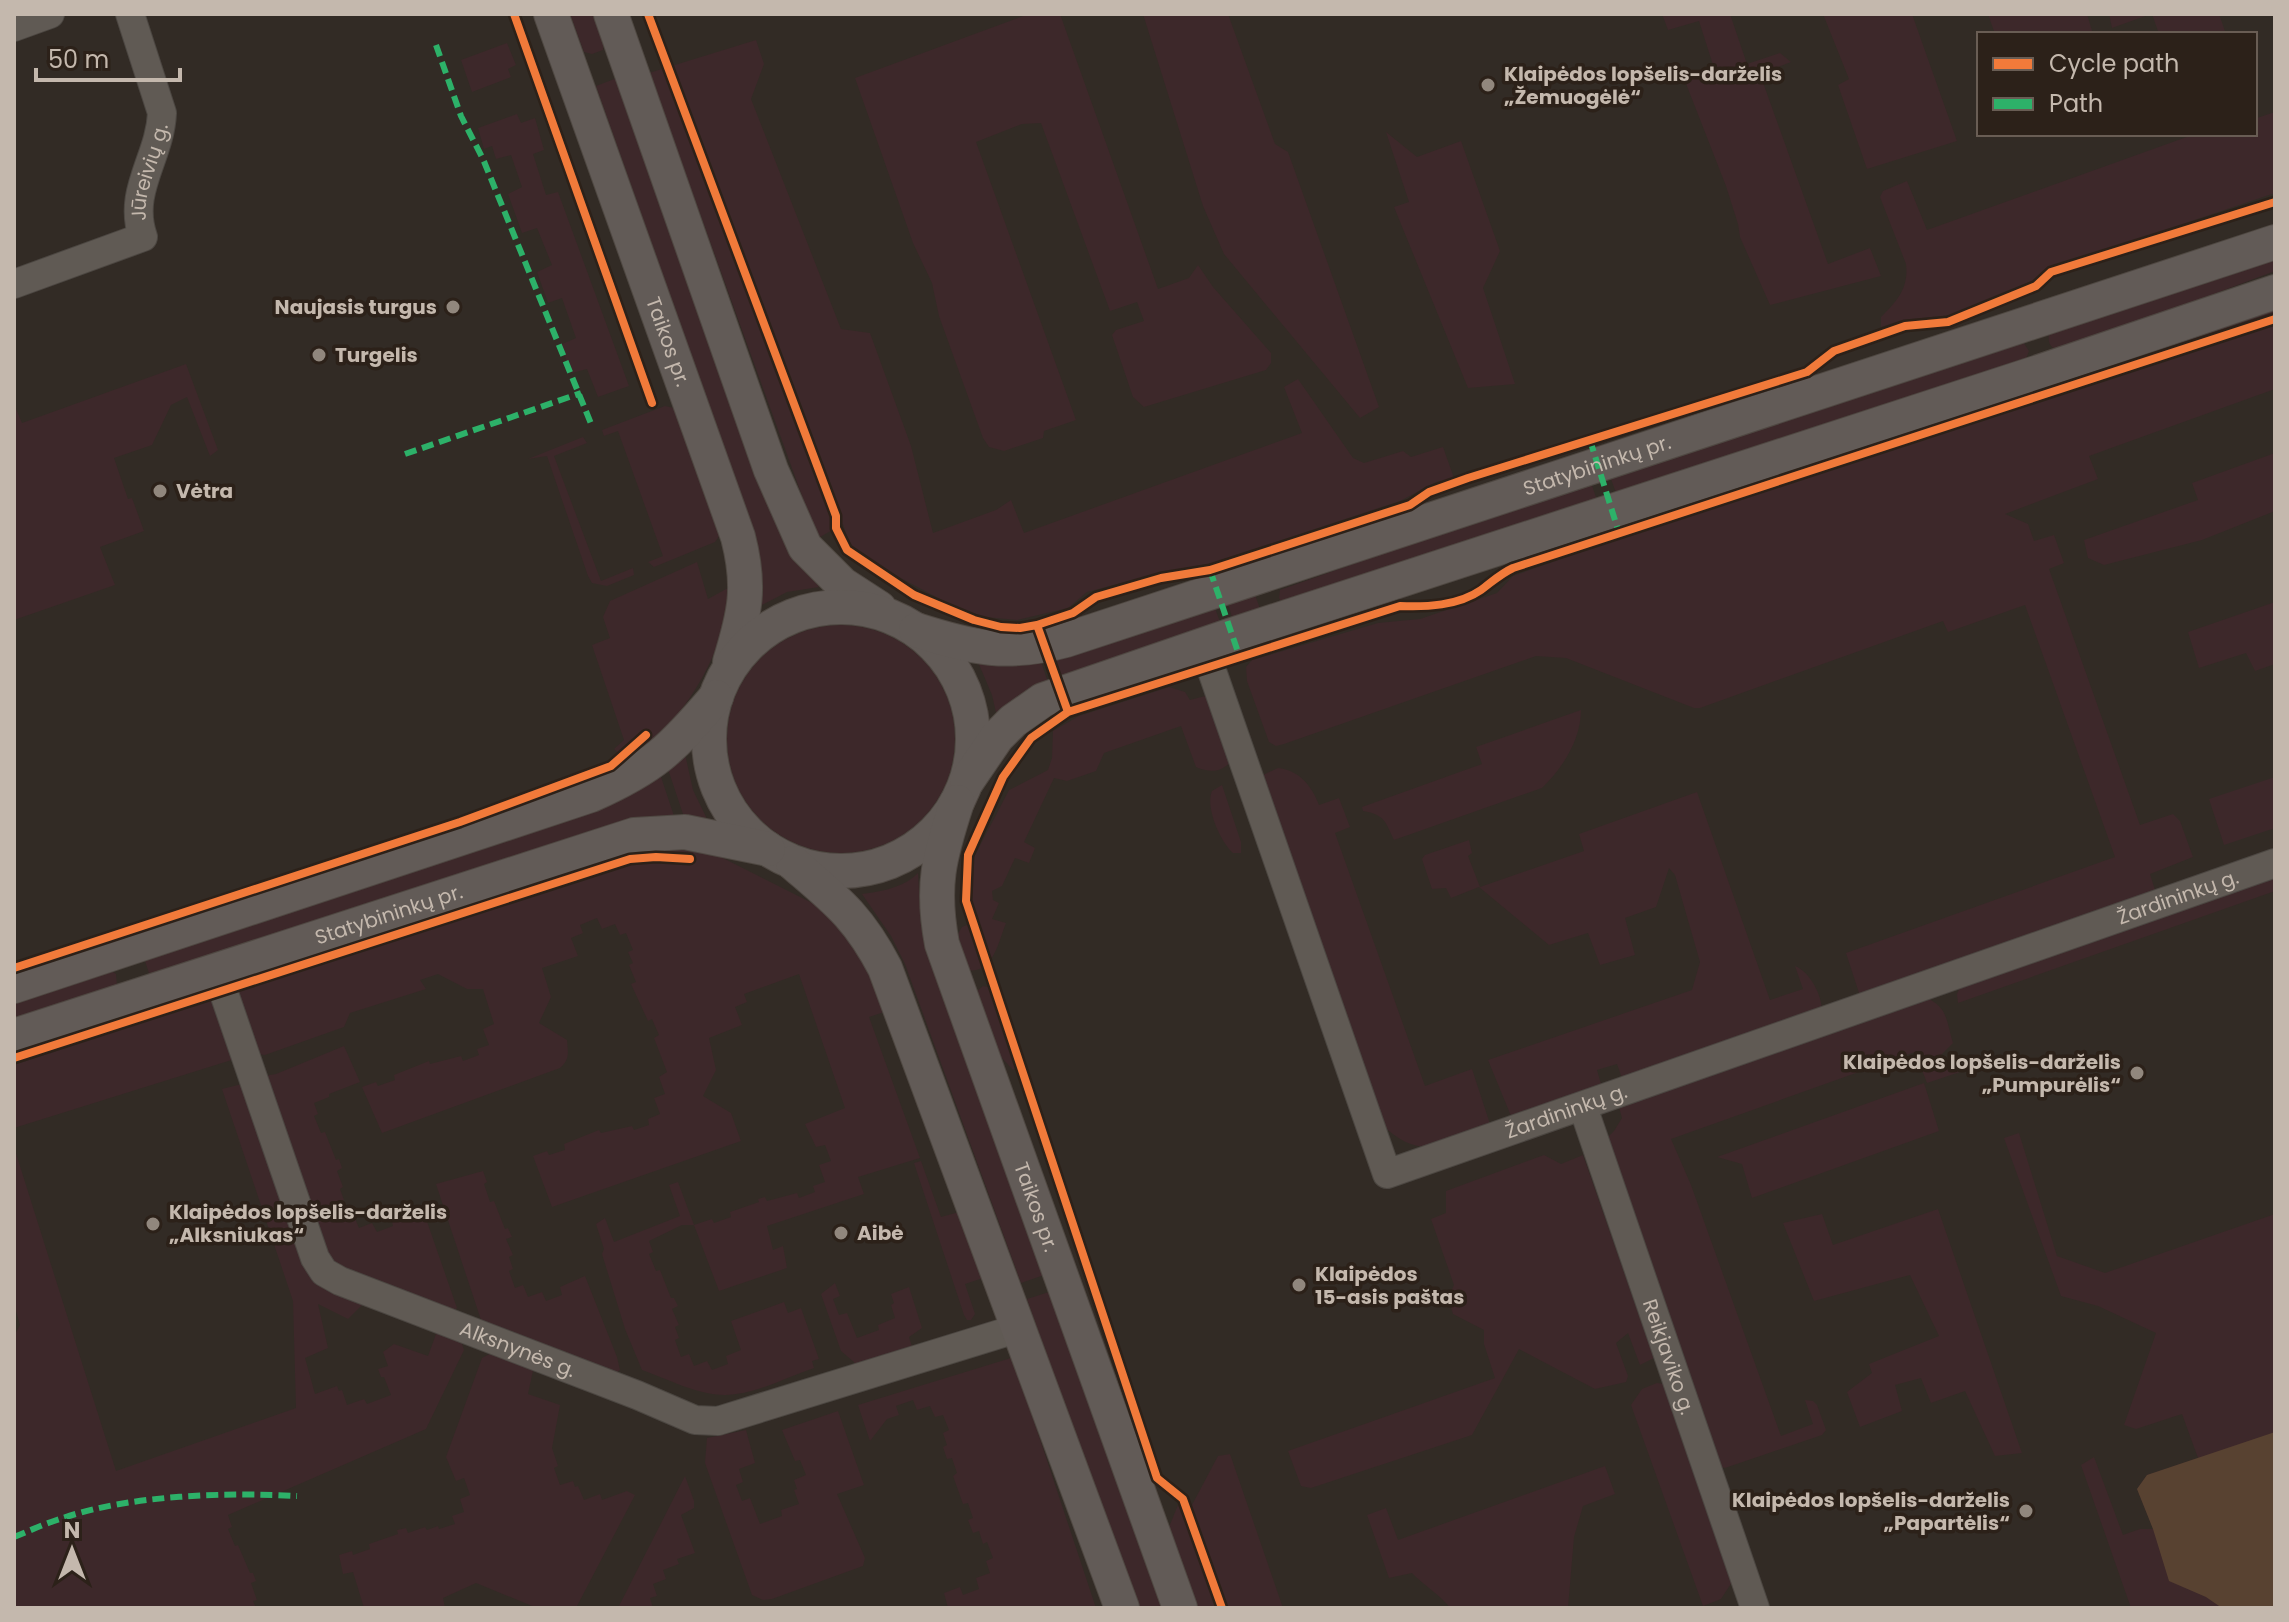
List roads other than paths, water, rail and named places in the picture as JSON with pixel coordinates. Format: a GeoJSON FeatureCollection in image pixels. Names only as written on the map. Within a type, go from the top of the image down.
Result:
{"type":"FeatureCollection","features":[{"type":"Feature","properties":{"kind":"main road","name":"Taikos pr."},"geometry":{"type":"LineString","coordinates":[[551,14],[723,488],[747,570],[740,628],[721,686]]}},
{"type":"Feature","properties":{"kind":"main road"},"geometry":{"type":"LineString","coordinates":[[611,14],[771,470],[805,547],[842,584],[934,645],[950,664],[966,697],[973,732],[972,757],[962,792]]}},
{"type":"Feature","properties":{"kind":"main road","name":"Statybininkų pr."},"geometry":{"type":"LineString","coordinates":[[906,624],[958,643],[1002,650],[1024,650],[1066,640],[2275,242]]}},
{"type":"Feature","properties":{"kind":"main road"},"geometry":{"type":"LineString","coordinates":[[779,855],[837,871],[885,864],[907,853],[927,840],[943,822],[997,737],[1013,721],[1043,700],[2275,292]]}},
{"type":"Feature","properties":{"kind":"main road"},"geometry":{"type":"LineString","coordinates":[[2021,326],[2029,331],[2037,346],[2036,373]]}},
{"type":"Feature","properties":{"kind":"main road"},"geometry":{"type":"LineString","coordinates":[[1276,571],[1268,586],[1268,595],[1279,611],[1291,616]]}},
{"type":"Feature","properties":{"kind":"main road"},"geometry":{"type":"LineString","coordinates":[[14,986],[591,795],[639,773],[676,745],[721,686],[740,654],[758,636],[801,613],[850,607],[906,624]]}},
{"type":"Feature","properties":{"kind":"main road"},"geometry":{"type":"LineString","coordinates":[[721,686],[710,721],[709,745],[716,781],[733,814],[748,833],[849,911],[870,939],[885,968],[1122,1608]]}},
{"type":"Feature","properties":{"kind":"main road","name":"Taikos pr."},"geometry":{"type":"LineString","coordinates":[[962,792],[940,854],[935,889],[942,944],[1180,1608]]}},
{"type":"Feature","properties":{"kind":"main road","name":"Statybininkų pr."},"geometry":{"type":"LineString","coordinates":[[14,1036],[634,835],[685,832],[779,855]]}},
{"type":"Feature","properties":{"kind":"main road"},"geometry":{"type":"LineString","coordinates":[[124,950],[136,966],[138,994]]}},
{"type":"Feature","properties":{"kind":"street"},"geometry":{"type":"LineString","coordinates":[[14,27],[50,14]]}},
{"type":"Feature","properties":{"kind":"street","name":"Jūreivių g."},"geometry":{"type":"LineString","coordinates":[[14,284],[143,237],[136,211],[161,128],[162,113],[130,14]]}},
{"type":"Feature","properties":{"kind":"street","name":"Žardininkų g."},"geometry":{"type":"LineString","coordinates":[[1203,645],[1387,1174],[2275,863]]}},
{"type":"Feature","properties":{"kind":"street","name":"Alksnynės g."},"geometry":{"type":"LineString","coordinates":[[216,970],[315,1258],[324,1272],[340,1281],[695,1420],[718,1421],[1019,1328]]}},
{"type":"Feature","properties":{"kind":"street","name":"Reikjaviko g."},"geometry":{"type":"LineString","coordinates":[[1583,1107],[1755,1608]]}},
{"type":"Feature","properties":{"kind":"place","name":"Klaipėdos lopšelis-darželis „Žemuogėlė“"},"geometry":{"type":"Point","coordinates":[1488,85]}},
{"type":"Feature","properties":{"kind":"place","name":"Naujasis turgus"},"geometry":{"type":"Point","coordinates":[453,307]}},
{"type":"Feature","properties":{"kind":"place","name":"Turgelis"},"geometry":{"type":"Point","coordinates":[319,355]}},
{"type":"Feature","properties":{"kind":"place","name":"Vėtra"},"geometry":{"type":"Point","coordinates":[160,491]}},
{"type":"Feature","properties":{"kind":"place","name":"Klaipėdos lopšelis-darželis „Pumpurėlis“"},"geometry":{"type":"Point","coordinates":[2137,1073]}},
{"type":"Feature","properties":{"kind":"place","name":"Klaipėdos lopšelis-darželis „Alksniukas“"},"geometry":{"type":"Point","coordinates":[153,1224]}},
{"type":"Feature","properties":{"kind":"place","name":"Aibė"},"geometry":{"type":"Point","coordinates":[841,1233]}},
{"type":"Feature","properties":{"kind":"place","name":"Klaipėdos 15-asis paštas"},"geometry":{"type":"Point","coordinates":[1299,1285]}},
{"type":"Feature","properties":{"kind":"place","name":"Klaipėdos lopšelis-darželis „Papartėlis“"},"geometry":{"type":"Point","coordinates":[2026,1511]}}]}
